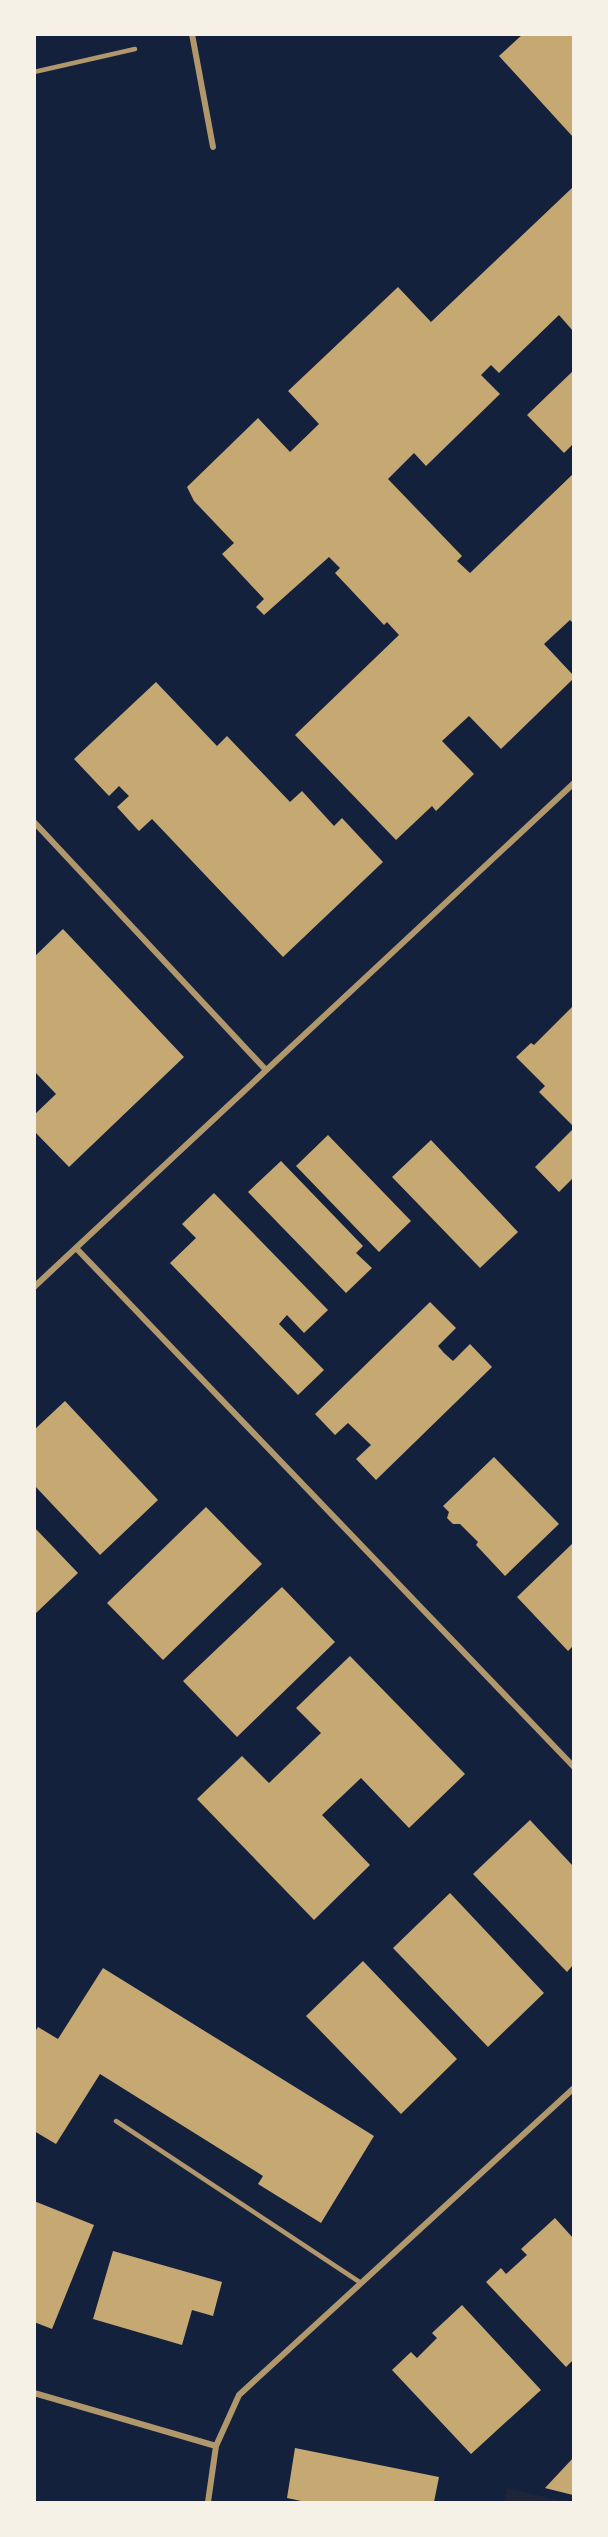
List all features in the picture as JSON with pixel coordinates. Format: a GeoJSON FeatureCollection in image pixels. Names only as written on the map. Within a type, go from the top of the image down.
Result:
{"type":"FeatureCollection","features":[{"type":"Feature","properties":{"kind":"street"},"geometry":{"type":"LineString","coordinates":[[192,34],[213,147]]}},
{"type":"Feature","properties":{"kind":"street"},"geometry":{"type":"LineString","coordinates":[[34,1287],[573,783]]}},
{"type":"Feature","properties":{"kind":"street"},"geometry":{"type":"LineString","coordinates":[[34,822],[266,1070]]}},
{"type":"Feature","properties":{"kind":"street"},"geometry":{"type":"LineString","coordinates":[[75,1248],[573,1767]]}},
{"type":"Feature","properties":{"kind":"street"},"geometry":{"type":"LineString","coordinates":[[208,2502],[216,2446],[239,2395],[573,2088]]}},
{"type":"Feature","properties":{"kind":"street"},"geometry":{"type":"LineString","coordinates":[[34,2393],[216,2446]]}},
{"type":"Feature","properties":{"kind":"lane"},"geometry":{"type":"LineString","coordinates":[[34,72],[135,50]]}},
{"type":"Feature","properties":{"kind":"lane"},"geometry":{"type":"LineString","coordinates":[[116,2121],[361,2283]]}},
{"type":"Feature","properties":{"kind":"shaded area"},"geometry":{"type":"Polygon","coordinates":[[[507,2488],[567,2502],[504,2502],[507,2488]]]}},
{"type":"Feature","properties":{"kind":"building"},"geometry":{"type":"Polygon","coordinates":[[[523,34],[573,34],[573,137],[499,56],[523,34]]]}},
{"type":"Feature","properties":{"kind":"building"},"geometry":{"type":"Polygon","coordinates":[[[573,187],[573,331],[559,315],[499,373],[491,365],[481,375],[500,394],[426,466],[414,453],[388,479],[462,556],[457,561],[470,573],[573,474],[573,623],[570,620],[544,644],[573,675],[573,679],[501,749],[469,716],[442,741],[474,774],[436,811],[432,806],[396,840],[295,735],[399,635],[387,622],[384,625],[335,573],[340,568],[329,557],[264,615],[256,607],[264,599],[222,554],[234,543],[194,501],[187,487],[258,418],[290,452],[319,424],[288,391],[398,287],[431,322],[573,187]]]}},
{"type":"Feature","properties":{"kind":"building"},"geometry":{"type":"Polygon","coordinates":[[[573,371],[573,444],[564,453],[527,415],[573,371]]]}},
{"type":"Feature","properties":{"kind":"building"},"geometry":{"type":"Polygon","coordinates":[[[156,682],[217,746],[227,736],[290,802],[302,791],[334,826],[342,818],[383,862],[283,957],[152,819],[139,831],[136,828],[117,807],[129,796],[119,786],[109,796],[74,759],[156,682]]]}},
{"type":"Feature","properties":{"kind":"building"},"geometry":{"type":"Polygon","coordinates":[[[63,929],[184,1057],[69,1167],[34,1131],[34,1115],[56,1094],[34,1071],[34,957],[63,929]]]}},
{"type":"Feature","properties":{"kind":"building"},"geometry":{"type":"Polygon","coordinates":[[[573,1006],[573,1126],[539,1092],[545,1086],[516,1057],[531,1043],[534,1045],[573,1006]]]}},
{"type":"Feature","properties":{"kind":"building"},"geometry":{"type":"Polygon","coordinates":[[[573,1129],[573,1178],[559,1192],[535,1167],[573,1129]]]}},
{"type":"Feature","properties":{"kind":"building"},"geometry":{"type":"Polygon","coordinates":[[[328,1135],[411,1221],[379,1252],[296,1166],[328,1135]]]}},
{"type":"Feature","properties":{"kind":"building"},"geometry":{"type":"Polygon","coordinates":[[[431,1140],[518,1232],[480,1268],[392,1177],[431,1140]]]}},
{"type":"Feature","properties":{"kind":"building"},"geometry":{"type":"Polygon","coordinates":[[[281,1161],[363,1246],[356,1253],[372,1268],[346,1293],[248,1192],[281,1161]]]}},
{"type":"Feature","properties":{"kind":"building"},"geometry":{"type":"Polygon","coordinates":[[[214,1193],[328,1310],[304,1333],[287,1315],[279,1324],[324,1370],[298,1395],[170,1263],[196,1238],[182,1224],[214,1193]]]}},
{"type":"Feature","properties":{"kind":"building"},"geometry":{"type":"Polygon","coordinates":[[[430,1302],[456,1328],[438,1346],[444,1353],[453,1361],[470,1344],[492,1367],[376,1480],[356,1459],[371,1445],[348,1423],[335,1435],[315,1414],[430,1302]]]}},
{"type":"Feature","properties":{"kind":"building"},"geometry":{"type":"Polygon","coordinates":[[[65,1401],[158,1500],[100,1555],[34,1485],[34,1430],[65,1401]]]}},
{"type":"Feature","properties":{"kind":"building"},"geometry":{"type":"Polygon","coordinates":[[[494,1457],[559,1524],[505,1576],[476,1545],[478,1542],[460,1524],[453,1524],[447,1518],[449,1512],[443,1506],[494,1457]]]}},
{"type":"Feature","properties":{"kind":"building"},"geometry":{"type":"Polygon","coordinates":[[[206,1507],[262,1564],[163,1660],[107,1603],[206,1507]]]}},
{"type":"Feature","properties":{"kind":"building"},"geometry":{"type":"Polygon","coordinates":[[[34,1527],[78,1573],[34,1615],[34,1527]]]}},
{"type":"Feature","properties":{"kind":"building"},"geometry":{"type":"Polygon","coordinates":[[[573,1543],[573,1646],[568,1651],[517,1597],[573,1543]]]}},
{"type":"Feature","properties":{"kind":"building"},"geometry":{"type":"Polygon","coordinates":[[[282,1587],[335,1642],[237,1737],[183,1681],[282,1587]]]}},
{"type":"Feature","properties":{"kind":"building"},"geometry":{"type":"Polygon","coordinates":[[[350,1656],[465,1774],[409,1828],[361,1778],[322,1815],[370,1865],[314,1920],[197,1799],[242,1756],[269,1783],[321,1733],[296,1708],[350,1656]]]}},
{"type":"Feature","properties":{"kind":"building"},"geometry":{"type":"Polygon","coordinates":[[[530,1820],[573,1866],[573,1965],[567,1972],[473,1874],[530,1820]]]}},
{"type":"Feature","properties":{"kind":"building"},"geometry":{"type":"Polygon","coordinates":[[[450,1893],[544,1993],[488,2047],[393,1948],[450,1893]]]}},
{"type":"Feature","properties":{"kind":"building"},"geometry":{"type":"Polygon","coordinates":[[[363,1961],[457,2059],[401,2114],[306,2016],[363,1961]]]}},
{"type":"Feature","properties":{"kind":"building"},"geometry":{"type":"Polygon","coordinates":[[[103,1968],[374,2136],[321,2223],[258,2184],[263,2176],[100,2074],[56,2144],[34,2131],[34,2033],[38,2027],[58,2039],[103,1968]]]}},
{"type":"Feature","properties":{"kind":"building"},"geometry":{"type":"Polygon","coordinates":[[[34,2201],[94,2225],[52,2329],[34,2322],[34,2201]]]}},
{"type":"Feature","properties":{"kind":"building"},"geometry":{"type":"Polygon","coordinates":[[[555,2218],[573,2238],[573,2360],[566,2367],[486,2282],[501,2268],[506,2274],[527,2255],[521,2249],[555,2218]]]}},
{"type":"Feature","properties":{"kind":"building"},"geometry":{"type":"Polygon","coordinates":[[[113,2251],[222,2282],[213,2316],[192,2310],[182,2345],[93,2319],[113,2251]]]}},
{"type":"Feature","properties":{"kind":"building"},"geometry":{"type":"Polygon","coordinates":[[[462,2305],[541,2390],[471,2454],[392,2370],[411,2352],[417,2358],[437,2338],[432,2333],[462,2305]]]}},
{"type":"Feature","properties":{"kind":"building"},"geometry":{"type":"Polygon","coordinates":[[[295,2448],[439,2477],[434,2502],[306,2502],[287,2498],[295,2448]]]}},
{"type":"Feature","properties":{"kind":"building"},"geometry":{"type":"Polygon","coordinates":[[[573,2458],[573,2495],[545,2488],[573,2458]]]}}]}
